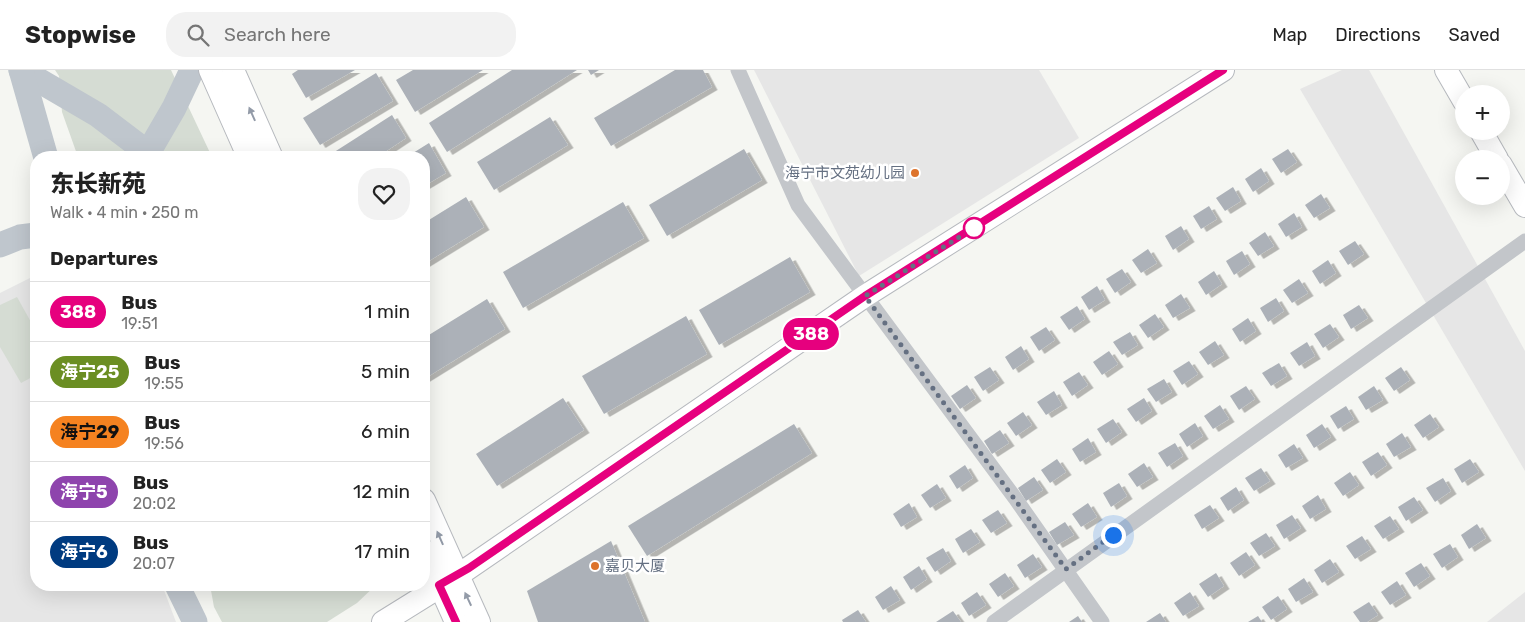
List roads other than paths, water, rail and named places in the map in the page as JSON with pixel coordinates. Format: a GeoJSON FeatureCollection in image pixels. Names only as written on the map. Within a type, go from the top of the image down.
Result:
{"type":"FeatureCollection","features":[{"type":"Feature","properties":{"kind":"street"},"geometry":{"type":"LineString","coordinates":[[738,70],[798,204],[1066,569],[1102,622]]}},
{"type":"Feature","properties":{"kind":"street"},"geometry":{"type":"LineString","coordinates":[[383,622],[448,580],[865,296],[1223,70]]}},
{"type":"Feature","properties":{"kind":"street"},"geometry":{"type":"LineString","coordinates":[[1446,70],[1455,86]]}},
{"type":"Feature","properties":{"kind":"street"},"geometry":{"type":"LineString","coordinates":[[221,72],[247,151]]}},
{"type":"Feature","properties":{"kind":"street"},"geometry":{"type":"LineString","coordinates":[[221,72],[268,151]]}},
{"type":"Feature","properties":{"kind":"street"},"geometry":{"type":"LineString","coordinates":[[1510,180],[1525,206]]}},
{"type":"Feature","properties":{"kind":"street"},"geometry":{"type":"LineString","coordinates":[[994,622],[1525,241]]}},
{"type":"Feature","properties":{"kind":"street"},"geometry":{"type":"LineString","coordinates":[[430,520],[448,580],[456,622]]}},
{"type":"Feature","properties":{"kind":"street"},"geometry":{"type":"LineString","coordinates":[[430,558],[479,622]]}},
{"type":"Feature","properties":{"kind":"waterway"},"geometry":{"type":"LineString","coordinates":[[21,70],[98,115],[145,151]]}},
{"type":"Feature","properties":{"kind":"waterway"},"geometry":{"type":"LineString","coordinates":[[21,70],[44,151]]}},
{"type":"Feature","properties":{"kind":"waterway"},"geometry":{"type":"LineString","coordinates":[[149,151],[174,108],[192,70]]}},
{"type":"Feature","properties":{"kind":"waterway"},"geometry":{"type":"LineString","coordinates":[[0,245],[20,237],[30,236]]}},
{"type":"Feature","properties":{"kind":"waterway"},"geometry":{"type":"LineString","coordinates":[[180,591],[195,622]]}},
{"type":"Feature","properties":{"kind":"place","name":"海宁市文苑幼儿园"},"geometry":{"type":"Point","coordinates":[915,173]}},
{"type":"Feature","properties":{"kind":"place","name":"嘉贝大厦"},"geometry":{"type":"Point","coordinates":[595,566]}}]}
